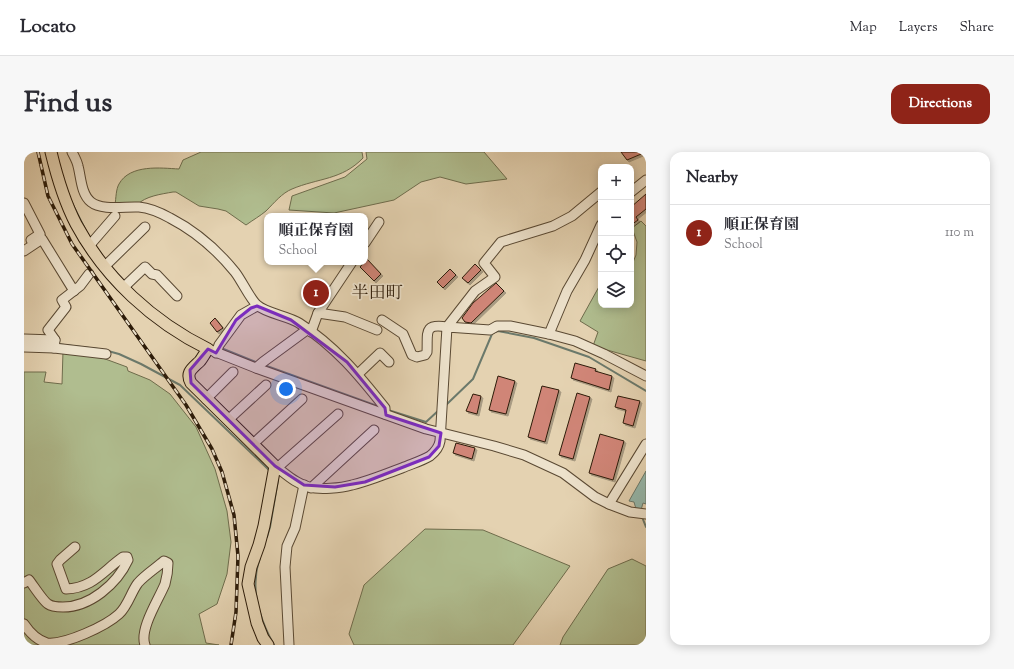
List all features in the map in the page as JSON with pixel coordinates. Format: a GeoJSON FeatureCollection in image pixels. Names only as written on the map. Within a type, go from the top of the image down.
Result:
{"type":"FeatureCollection","features":[{"type":"Feature","properties":{"kind":"main road"},"geometry":{"type":"LineString","coordinates":[[51,152],[66,202],[76,224],[92,243],[101,267],[126,286],[134,298],[190,341],[215,349]]}},
{"type":"Feature","properties":{"kind":"main road"},"geometry":{"type":"LineString","coordinates":[[215,349],[201,359],[190,370],[188,376],[191,383],[253,444],[275,470],[264,526],[251,567],[248,584],[257,623],[263,638],[268,645]]}},
{"type":"Feature","properties":{"kind":"street"},"geometry":{"type":"LineString","coordinates":[[72,152],[78,164],[84,191],[92,203],[100,206],[140,207],[160,212],[179,223],[205,242],[226,262],[236,273],[256,304],[311,329],[342,357],[359,373],[385,411]]}},
{"type":"Feature","properties":{"kind":"street"},"geometry":{"type":"LineString","coordinates":[[634,190],[646,180]]}},
{"type":"Feature","properties":{"kind":"street"},"geometry":{"type":"LineString","coordinates":[[338,414],[275,470],[307,487],[351,486],[421,460],[434,453],[439,446],[441,433],[447,327],[475,291],[495,277],[484,263],[501,242],[553,226],[572,216],[598,194]]}},
{"type":"Feature","properties":{"kind":"street"},"geometry":{"type":"LineString","coordinates":[[24,203],[40,234],[28,243],[27,249]]}},
{"type":"Feature","properties":{"kind":"street"},"geometry":{"type":"LineString","coordinates":[[92,243],[115,216]]}},
{"type":"Feature","properties":{"kind":"street"},"geometry":{"type":"LineString","coordinates":[[368,238],[379,222]]}},
{"type":"Feature","properties":{"kind":"street"},"geometry":{"type":"LineString","coordinates":[[54,344],[48,330],[66,307],[62,300],[80,286],[145,227]]}},
{"type":"Feature","properties":{"kind":"street"},"geometry":{"type":"LineString","coordinates":[[549,334],[567,291],[585,260],[598,232]]}},
{"type":"Feature","properties":{"kind":"street"},"geometry":{"type":"LineString","coordinates":[[27,249],[42,239],[61,264],[74,291]]}},
{"type":"Feature","properties":{"kind":"street"},"geometry":{"type":"LineString","coordinates":[[260,365],[311,329],[318,313],[350,265]]}},
{"type":"Feature","properties":{"kind":"street"},"geometry":{"type":"LineString","coordinates":[[126,286],[145,266],[152,274],[157,275],[177,296]]}},
{"type":"Feature","properties":{"kind":"street"},"geometry":{"type":"LineString","coordinates":[[256,304],[241,315],[215,349],[441,433],[524,455],[563,473],[595,497],[630,512],[642,514]]}},
{"type":"Feature","properties":{"kind":"street"},"geometry":{"type":"LineString","coordinates":[[318,313],[345,317],[376,330]]}},
{"type":"Feature","properties":{"kind":"street"},"geometry":{"type":"LineString","coordinates":[[382,320],[403,334],[410,352],[414,357],[423,356],[426,354],[428,330],[430,327],[436,325],[490,330],[497,326],[510,326],[575,341],[646,376]]}},
{"type":"Feature","properties":{"kind":"street"},"geometry":{"type":"LineString","coordinates":[[24,339],[106,354]]}},
{"type":"Feature","properties":{"kind":"street"},"geometry":{"type":"LineString","coordinates":[[24,347],[54,344]]}},
{"type":"Feature","properties":{"kind":"street"},"geometry":{"type":"LineString","coordinates":[[359,373],[380,353],[389,362]]}},
{"type":"Feature","properties":{"kind":"street"},"geometry":{"type":"LineString","coordinates":[[206,399],[233,372]]}},
{"type":"Feature","properties":{"kind":"street"},"geometry":{"type":"LineString","coordinates":[[228,420],[266,385]]}},
{"type":"Feature","properties":{"kind":"street"},"geometry":{"type":"LineString","coordinates":[[253,444],[302,399]]}},
{"type":"Feature","properties":{"kind":"street"},"geometry":{"type":"LineString","coordinates":[[289,645],[286,560],[288,546],[307,487],[374,430]]}},
{"type":"Feature","properties":{"kind":"street"},"geometry":{"type":"LineString","coordinates":[[609,504],[646,444]]}},
{"type":"Feature","properties":{"kind":"street"},"geometry":{"type":"LineString","coordinates":[[24,583],[29,580],[48,604],[57,607],[70,607],[79,605],[91,599],[110,586],[128,560],[127,557],[123,557],[87,586],[76,589],[66,589],[57,564],[75,547]]}},
{"type":"Feature","properties":{"kind":"street"},"geometry":{"type":"LineString","coordinates":[[24,624],[31,634],[48,644],[66,642],[80,637],[99,628],[118,616],[138,583],[164,561],[168,562],[165,584],[146,630],[145,645]]}},
{"type":"Feature","properties":{"kind":"highlighted area"},"geometry":{"type":"Polygon","coordinates":[[[257,306],[291,320],[347,362],[385,408],[386,415],[441,433],[439,446],[429,457],[365,482],[335,487],[304,485],[275,466],[191,383],[190,370],[208,349],[216,353],[236,320],[251,308],[257,306]]]}},
{"type":"Feature","properties":{"kind":"green space"},"geometry":{"type":"Polygon","coordinates":[[[201,152],[362,152],[363,158],[347,171],[338,175],[302,185],[288,191],[278,198],[266,211],[246,225],[226,211],[199,206],[176,192],[149,197],[137,205],[115,205],[119,184],[130,173],[138,170],[155,168],[179,169],[183,160],[201,152]]]}},
{"type":"Feature","properties":{"kind":"green space"},"geometry":{"type":"Polygon","coordinates":[[[366,152],[484,152],[507,179],[466,184],[440,177],[421,182],[394,200],[334,213],[289,210],[292,196],[345,177],[367,159],[366,152]]]}},
{"type":"Feature","properties":{"kind":"green space"},"geometry":{"type":"Polygon","coordinates":[[[641,221],[646,226],[646,361],[593,346],[598,332],[580,321],[598,288],[598,308],[634,308],[634,260],[637,242],[634,234],[634,226],[641,221]]]}},
{"type":"Feature","properties":{"kind":"green space"},"geometry":{"type":"Polygon","coordinates":[[[63,351],[89,353],[127,367],[128,371],[150,380],[170,394],[196,427],[215,469],[227,511],[231,542],[227,574],[217,604],[199,614],[206,643],[219,645],[24,645],[24,372],[46,372],[44,382],[62,384],[63,351]]]}},
{"type":"Feature","properties":{"kind":"green space"},"geometry":{"type":"Polygon","coordinates":[[[425,529],[483,530],[570,566],[513,645],[354,645],[349,634],[364,585],[425,529]]]}},
{"type":"Feature","properties":{"kind":"green space"},"geometry":{"type":"Polygon","coordinates":[[[632,559],[646,566],[646,645],[560,645],[563,637],[608,569],[632,559]]]}},
{"type":"Feature","properties":{"kind":"water"},"geometry":{"type":"Polygon","coordinates":[[[646,471],[646,504],[643,503],[641,510],[636,509],[634,502],[629,501],[646,471]]]}},
{"type":"Feature","properties":{"kind":"building"},"geometry":{"type":"Polygon","coordinates":[[[621,152],[646,152],[627,160],[621,152]]]}},
{"type":"Feature","properties":{"kind":"building"},"geometry":{"type":"Polygon","coordinates":[[[646,194],[646,209],[636,217],[638,220],[634,223],[634,204],[646,194]]]}},
{"type":"Feature","properties":{"kind":"building"},"geometry":{"type":"Polygon","coordinates":[[[368,260],[381,274],[374,281],[360,267],[362,265],[368,265],[368,260]]]}},
{"type":"Feature","properties":{"kind":"building"},"geometry":{"type":"Polygon","coordinates":[[[475,264],[481,270],[468,283],[462,278],[475,264]]]}},
{"type":"Feature","properties":{"kind":"building"},"geometry":{"type":"Polygon","coordinates":[[[450,269],[456,275],[443,288],[437,282],[450,269]]]}},
{"type":"Feature","properties":{"kind":"building"},"geometry":{"type":"Polygon","coordinates":[[[496,283],[504,291],[471,323],[465,322],[462,318],[473,303],[496,283]]]}},
{"type":"Feature","properties":{"kind":"building"},"geometry":{"type":"Polygon","coordinates":[[[215,318],[223,328],[217,332],[210,323],[215,318]]]}},
{"type":"Feature","properties":{"kind":"building"},"geometry":{"type":"Polygon","coordinates":[[[575,363],[596,369],[595,371],[612,376],[609,390],[571,378],[575,363]]]}},
{"type":"Feature","properties":{"kind":"building"},"geometry":{"type":"Polygon","coordinates":[[[498,376],[515,381],[506,414],[489,410],[498,376]]]}},
{"type":"Feature","properties":{"kind":"building"},"geometry":{"type":"Polygon","coordinates":[[[542,386],[559,390],[545,442],[528,437],[542,386]]]}},
{"type":"Feature","properties":{"kind":"building"},"geometry":{"type":"Polygon","coordinates":[[[577,393],[590,397],[573,459],[559,455],[577,393]]]}},
{"type":"Feature","properties":{"kind":"building"},"geometry":{"type":"Polygon","coordinates":[[[473,394],[481,396],[477,414],[466,411],[473,394]]]}},
{"type":"Feature","properties":{"kind":"building"},"geometry":{"type":"Polygon","coordinates":[[[618,396],[640,401],[633,426],[623,423],[626,410],[615,407],[618,396]]]}},
{"type":"Feature","properties":{"kind":"building"},"geometry":{"type":"Polygon","coordinates":[[[600,434],[624,441],[613,480],[589,473],[600,434]]]}},
{"type":"Feature","properties":{"kind":"building"},"geometry":{"type":"Polygon","coordinates":[[[456,443],[475,448],[472,459],[453,453],[456,443]]]}},
{"type":"Feature","properties":{"kind":"waterway"},"geometry":{"type":"LineString","coordinates":[[72,203],[86,231]]}},
{"type":"Feature","properties":{"kind":"waterway"},"geometry":{"type":"LineString","coordinates":[[446,405],[473,379],[492,334],[498,331],[534,338],[589,357],[646,391]]}},
{"type":"Feature","properties":{"kind":"waterway"},"geometry":{"type":"LineString","coordinates":[[56,344],[98,349]]}},
{"type":"Feature","properties":{"kind":"waterway"},"geometry":{"type":"LineString","coordinates":[[221,348],[258,363]]}},
{"type":"Feature","properties":{"kind":"waterway"},"geometry":{"type":"LineString","coordinates":[[108,351],[119,354],[141,364],[180,385],[269,470]]}},
{"type":"Feature","properties":{"kind":"waterway"},"geometry":{"type":"LineString","coordinates":[[264,365],[380,407]]}},
{"type":"Feature","properties":{"kind":"waterway"},"geometry":{"type":"LineString","coordinates":[[388,410],[426,422],[439,410]]}},
{"type":"Feature","properties":{"kind":"waterway"},"geometry":{"type":"LineString","coordinates":[[267,537],[278,480],[277,477]]}},
{"type":"Feature","properties":{"kind":"waterway"},"geometry":{"type":"LineString","coordinates":[[642,517],[646,527]]}},
{"type":"Feature","properties":{"kind":"waterway"},"geometry":{"type":"LineString","coordinates":[[260,558],[256,572],[255,585],[257,603],[266,629],[274,645]]}},
{"type":"Feature","properties":{"kind":"railway"},"geometry":{"type":"LineString","coordinates":[[38,152],[48,196],[72,244],[186,405],[212,449],[222,472],[234,515],[238,556],[236,612],[231,645]]}},
{"type":"Feature","properties":{"kind":"place","name":"順正保育園"},"geometry":{"type":"Point","coordinates":[316,293]}},
{"type":"Feature","properties":{"kind":"district","name":"半田町"},"geometry":{"type":"Point","coordinates":[377,294]}}]}
